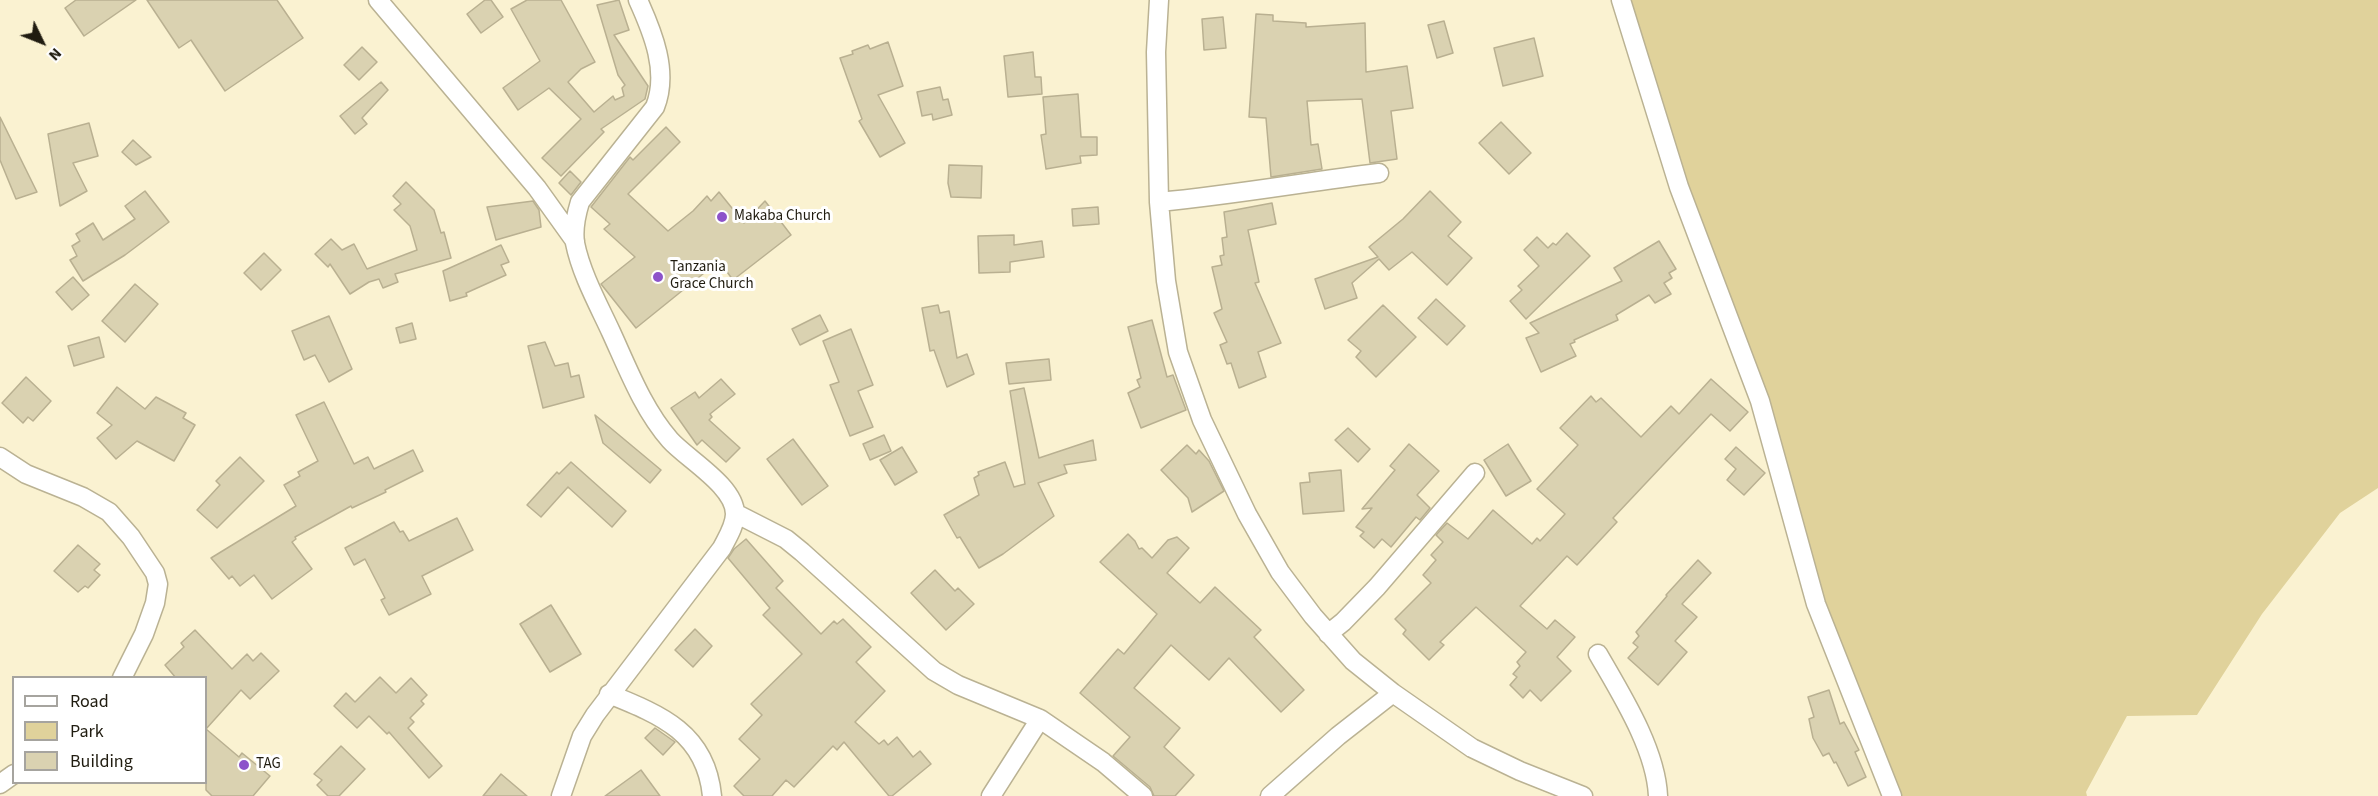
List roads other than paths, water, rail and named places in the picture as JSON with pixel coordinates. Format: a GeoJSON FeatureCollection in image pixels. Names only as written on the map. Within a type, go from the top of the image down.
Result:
{"type":"FeatureCollection","features":[{"type":"Feature","properties":{"kind":"street"},"geometry":{"type":"LineString","coordinates":[[378,0],[537,188],[575,241],[599,305],[637,389],[655,421],[671,442],[726,491],[735,513],[730,532],[722,548],[609,694],[582,736],[561,796]]}},
{"type":"Feature","properties":{"kind":"street"},"geometry":{"type":"LineString","coordinates":[[575,241],[575,219],[580,202],[655,107],[661,91],[653,33],[638,0]]}},
{"type":"Feature","properties":{"kind":"street"},"geometry":{"type":"LineString","coordinates":[[1159,0],[1156,52],[1159,202],[1166,281],[1178,352],[1202,420],[1264,547],[1280,573],[1328,634],[1353,661],[1393,693],[1472,748],[1520,771],[1582,796]]}},
{"type":"Feature","properties":{"kind":"street"},"geometry":{"type":"LineString","coordinates":[[1621,0],[1679,188],[1760,401],[1816,604],[1892,796]]}},
{"type":"Feature","properties":{"kind":"street"},"geometry":{"type":"LineString","coordinates":[[1159,202],[1228,196],[1323,179],[1379,173]]}},
{"type":"Feature","properties":{"kind":"street"},"geometry":{"type":"LineString","coordinates":[[0,457],[26,474],[83,497],[109,512],[131,537],[155,573],[158,584],[155,603],[144,634],[123,676]]}},
{"type":"Feature","properties":{"kind":"street"},"geometry":{"type":"LineString","coordinates":[[1328,634],[1377,587],[1475,473]]}},
{"type":"Feature","properties":{"kind":"street"},"geometry":{"type":"LineString","coordinates":[[735,513],[786,539],[934,671],[974,693],[1040,719],[1103,762],[1143,796]]}},
{"type":"Feature","properties":{"kind":"street"},"geometry":{"type":"LineString","coordinates":[[1598,654],[1638,730],[1650,760],[1658,796]]}},
{"type":"Feature","properties":{"kind":"street"},"geometry":{"type":"LineString","coordinates":[[1270,796],[1338,736],[1393,693]]}},
{"type":"Feature","properties":{"kind":"street"},"geometry":{"type":"LineString","coordinates":[[609,694],[648,710],[678,727],[698,752],[710,776],[712,796]]}},
{"type":"Feature","properties":{"kind":"street"},"geometry":{"type":"LineString","coordinates":[[991,796],[1040,719]]}},
{"type":"Feature","properties":{"kind":"place","name":"Makaba Church"},"geometry":{"type":"Point","coordinates":[722,217]}},
{"type":"Feature","properties":{"kind":"place","name":"Tanzania Grace Church"},"geometry":{"type":"Point","coordinates":[658,277]}},
{"type":"Feature","properties":{"kind":"place","name":"TAG"},"geometry":{"type":"Point","coordinates":[244,765]}}]}
